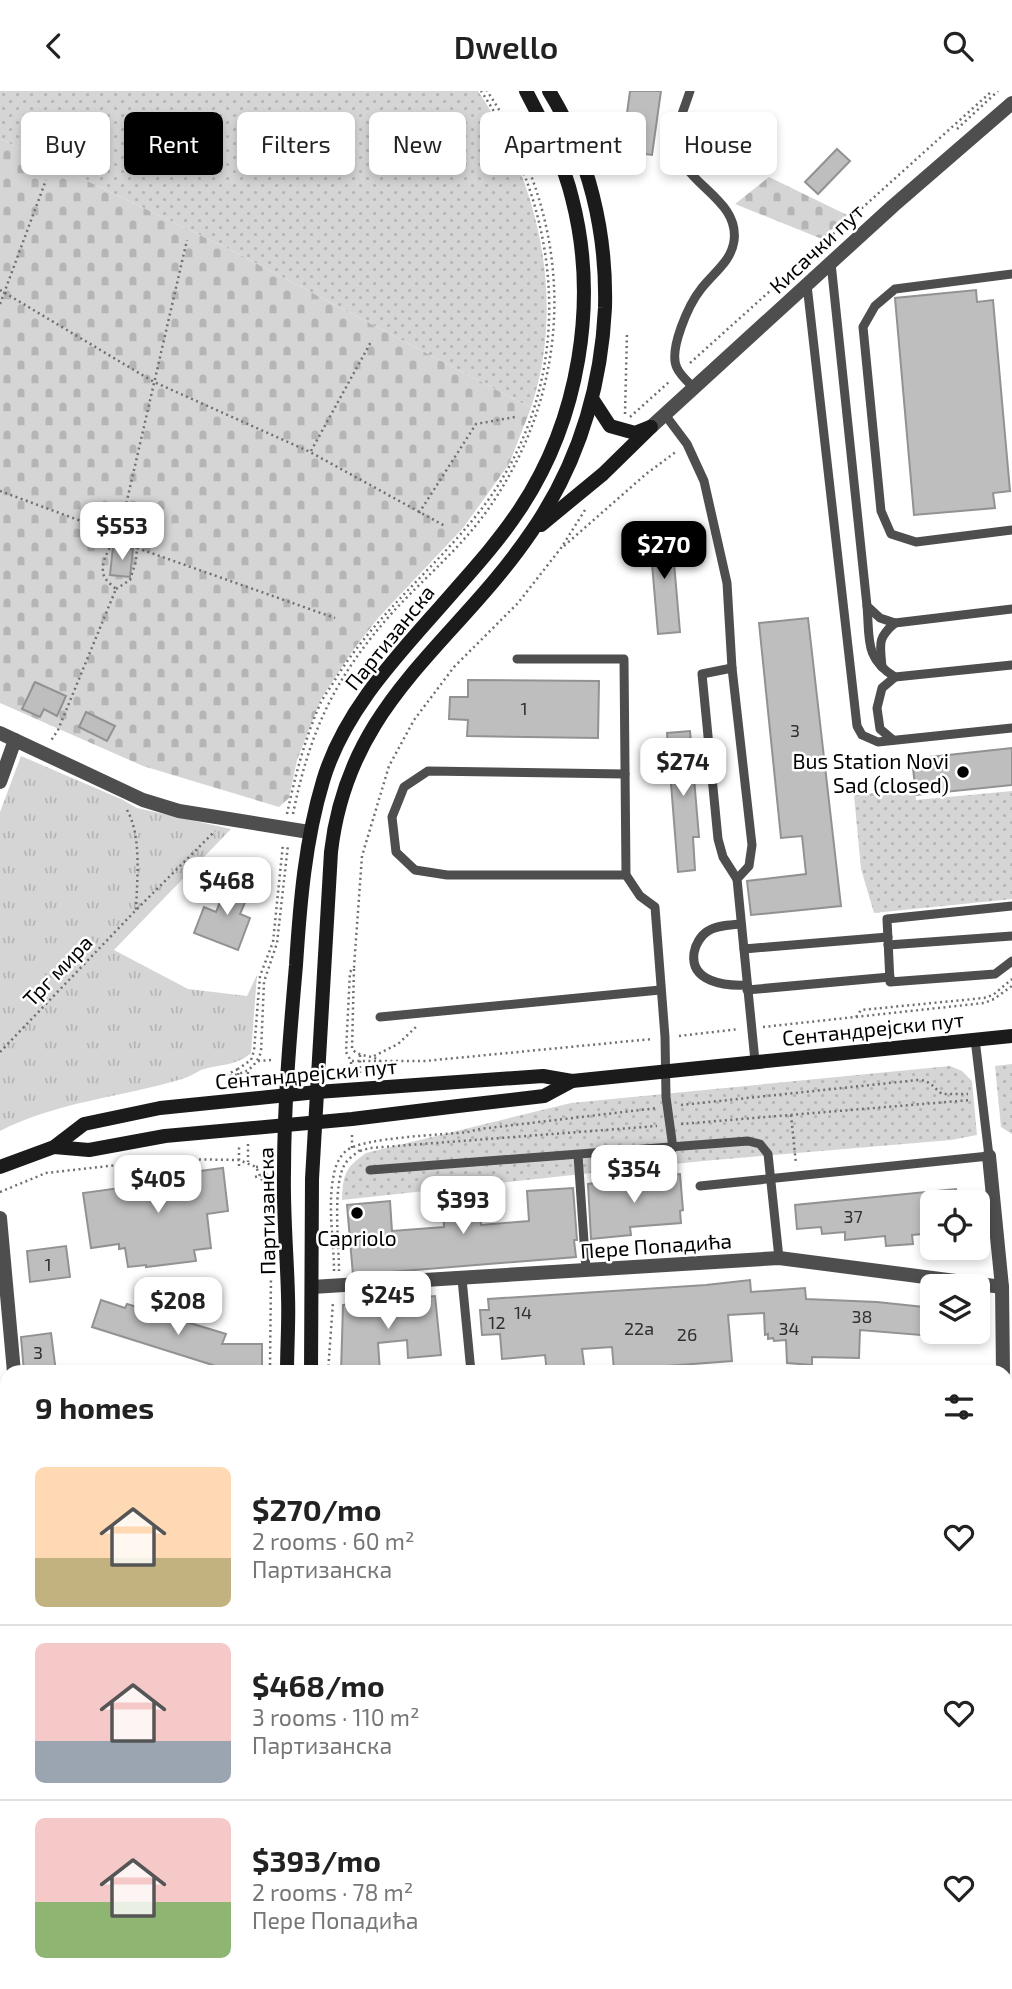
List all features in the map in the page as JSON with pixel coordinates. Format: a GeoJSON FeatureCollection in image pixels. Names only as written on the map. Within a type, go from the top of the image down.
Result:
{"type":"FeatureCollection","features":[{"type":"Feature","properties":{"kind":"main road","name":"Партизанска"},"geometry":{"type":"LineString","coordinates":[[287,1365],[284,1172],[287,1094],[309,832],[324,777],[345,730],[389,665],[491,548],[521,508],[555,441],[574,384],[583,323],[585,271],[580,232],[559,158],[526,91]]}},
{"type":"Feature","properties":{"kind":"main road","name":"Партизанска"},"geometry":{"type":"LineString","coordinates":[[311,1365],[312,1179],[331,852],[333,829],[346,782],[373,725],[401,686],[531,533],[565,475],[579,444],[593,400],[604,326],[602,242],[590,179],[560,108],[549,91]]}},
{"type":"Feature","properties":{"kind":"main road"},"geometry":{"type":"LineString","coordinates":[[593,400],[610,426],[635,433],[651,427]]}},
{"type":"Feature","properties":{"kind":"main road"},"geometry":{"type":"LineString","coordinates":[[531,533],[603,474],[651,427]]}},
{"type":"Feature","properties":{"kind":"main road","name":"Сентандрејски пут"},"geometry":{"type":"LineString","coordinates":[[0,1167],[54,1147],[84,1124],[160,1108],[287,1094],[543,1076],[572,1081],[1012,1036]]}},
{"type":"Feature","properties":{"kind":"main road","name":"Сентандрејски пут"},"geometry":{"type":"LineString","coordinates":[[54,1147],[89,1150],[165,1136],[315,1122],[544,1095],[572,1081]]}},
{"type":"Feature","properties":{"kind":"street","name":"Кисачки пут"},"geometry":{"type":"LineString","coordinates":[[651,427],[893,206],[1012,103]]}},
{"type":"Feature","properties":{"kind":"street"},"geometry":{"type":"LineString","coordinates":[[0,733],[143,800],[179,811],[309,832]]}},
{"type":"Feature","properties":{"kind":"street"},"geometry":{"type":"LineString","coordinates":[[0,782],[15,740]]}},
{"type":"Feature","properties":{"kind":"street"},"geometry":{"type":"LineString","coordinates":[[989,1156],[1002,1287],[1003,1365]]}},
{"type":"Feature","properties":{"kind":"street"},"geometry":{"type":"LineString","coordinates":[[0,1218],[13,1365]]}},
{"type":"Feature","properties":{"kind":"street","name":"Пере Попадића"},"geometry":{"type":"LineString","coordinates":[[312,1287],[779,1258],[1002,1287]]}},
{"type":"Feature","properties":{"kind":"lane"},"geometry":{"type":"LineString","coordinates":[[690,91],[677,131],[677,146],[681,159],[725,209],[734,231],[730,255],[688,308],[674,355],[680,372],[694,389]]}},
{"type":"Feature","properties":{"kind":"lane"},"geometry":{"type":"LineString","coordinates":[[831,263],[872,656],[882,669],[895,677]]}},
{"type":"Feature","properties":{"kind":"lane"},"geometry":{"type":"LineString","coordinates":[[1012,274],[895,289],[875,306],[863,327],[881,511],[891,534],[916,542],[1012,530]]}},
{"type":"Feature","properties":{"kind":"lane"},"geometry":{"type":"LineString","coordinates":[[807,285],[857,726],[862,735],[877,742],[1012,728]]}},
{"type":"Feature","properties":{"kind":"lane"},"geometry":{"type":"LineString","coordinates":[[666,416],[687,444],[704,481],[727,583],[732,668],[752,845],[750,866],[737,879]]}},
{"type":"Feature","properties":{"kind":"lane"},"geometry":{"type":"LineString","coordinates":[[867,606],[880,618],[895,623],[1012,609]]}},
{"type":"Feature","properties":{"kind":"lane"},"geometry":{"type":"LineString","coordinates":[[882,669],[882,634],[895,623]]}},
{"type":"Feature","properties":{"kind":"lane"},"geometry":{"type":"LineString","coordinates":[[517,659],[624,659],[626,875],[640,895],[655,907],[665,1071],[673,1148]]}},
{"type":"Feature","properties":{"kind":"lane"},"geometry":{"type":"LineString","coordinates":[[893,740],[880,729],[877,708],[882,688],[895,677],[1012,666]]}},
{"type":"Feature","properties":{"kind":"lane"},"geometry":{"type":"LineString","coordinates":[[732,668],[702,674],[719,839],[723,857],[737,879],[755,1061]]}},
{"type":"Feature","properties":{"kind":"lane"},"geometry":{"type":"LineString","coordinates":[[625,774],[428,771],[404,787],[392,817],[397,852],[415,870],[447,875],[626,875]]}},
{"type":"Feature","properties":{"kind":"lane"},"geometry":{"type":"LineString","coordinates":[[1012,906],[887,919],[890,982],[995,974],[1012,961]]}},
{"type":"Feature","properties":{"kind":"lane"},"geometry":{"type":"LineString","coordinates":[[740,924],[709,930],[698,940],[693,963],[701,975],[716,983],[747,988],[890,977]]}},
{"type":"Feature","properties":{"kind":"lane"},"geometry":{"type":"LineString","coordinates":[[744,949],[1012,936]]}},
{"type":"Feature","properties":{"kind":"lane"},"geometry":{"type":"LineString","coordinates":[[380,1017],[660,990]]}},
{"type":"Feature","properties":{"kind":"lane"},"geometry":{"type":"LineString","coordinates":[[700,1186],[989,1156],[975,1039]]}},
{"type":"Feature","properties":{"kind":"lane"},"geometry":{"type":"LineString","coordinates":[[370,1170],[748,1141],[761,1144],[768,1154],[779,1258]]}},
{"type":"Feature","properties":{"kind":"lane"},"geometry":{"type":"LineString","coordinates":[[578,1155],[586,1270]]}},
{"type":"Feature","properties":{"kind":"lane"},"geometry":{"type":"LineString","coordinates":[[461,1279],[470,1365]]}},
{"type":"Feature","properties":{"kind":"path"},"geometry":{"type":"LineString","coordinates":[[481,91],[511,140],[533,198],[548,283],[550,320],[547,362],[535,407],[523,438],[484,506],[350,656],[322,701],[295,776],[287,827],[273,942],[260,976],[254,1051],[251,1060],[224,1077],[238,1075],[253,1067],[261,1052],[264,982],[277,943],[287,827],[303,767],[327,702],[361,650],[470,533],[488,509],[528,440],[540,409],[551,362],[555,319],[555,295],[547,237],[538,196],[526,161],[487,91]]}},
{"type":"Feature","properties":{"kind":"path"},"geometry":{"type":"LineString","coordinates":[[626,419],[992,91]]}},
{"type":"Feature","properties":{"kind":"path"},"geometry":{"type":"LineString","coordinates":[[0,304],[46,180]]}},
{"type":"Feature","properties":{"kind":"path"},"geometry":{"type":"LineString","coordinates":[[116,589],[104,578],[108,549],[120,535],[187,240]]}},
{"type":"Feature","properties":{"kind":"path"},"geometry":{"type":"LineString","coordinates":[[0,290],[153,381],[310,452],[445,526]]}},
{"type":"Feature","properties":{"kind":"path"},"geometry":{"type":"LineString","coordinates":[[626,408],[627,332]]}},
{"type":"Feature","properties":{"kind":"path"},"geometry":{"type":"LineString","coordinates":[[310,452],[372,340]]}},
{"type":"Feature","properties":{"kind":"path"},"geometry":{"type":"LineString","coordinates":[[418,513],[476,424],[514,417]]}},
{"type":"Feature","properties":{"kind":"path"},"geometry":{"type":"LineString","coordinates":[[561,548],[646,474],[687,444]]}},
{"type":"Feature","properties":{"kind":"path"},"geometry":{"type":"LineString","coordinates":[[0,491],[120,535],[137,548],[335,618]]}},
{"type":"Feature","properties":{"kind":"path"},"geometry":{"type":"LineString","coordinates":[[429,1013],[398,1044],[374,1056],[360,1055],[352,1049],[354,967],[362,856],[389,766],[414,720],[454,667],[518,603],[570,535]]}},
{"type":"Feature","properties":{"kind":"path"},"geometry":{"type":"LineString","coordinates":[[42,753],[58,730],[116,589],[130,580],[137,548]]}},
{"type":"Feature","properties":{"kind":"path"},"geometry":{"type":"LineString","coordinates":[[127,809],[132,819],[138,863],[136,910]]}},
{"type":"Feature","properties":{"kind":"path","name":"Трг мира"},"geometry":{"type":"LineString","coordinates":[[0,1052],[136,910],[228,819]]}},
{"type":"Feature","properties":{"kind":"path"},"geometry":{"type":"LineString","coordinates":[[354,967],[350,972],[346,1052],[351,1061],[425,1061],[984,1003],[1012,986]]}},
{"type":"Feature","properties":{"kind":"path"},"geometry":{"type":"LineString","coordinates":[[856,1017],[861,1010],[984,998],[993,995],[1012,979]]}},
{"type":"Feature","properties":{"kind":"path"},"geometry":{"type":"LineString","coordinates":[[254,1051],[261,1052]]}},
{"type":"Feature","properties":{"kind":"path"},"geometry":{"type":"LineString","coordinates":[[360,1055],[360,1089]]}},
{"type":"Feature","properties":{"kind":"path"},"geometry":{"type":"LineString","coordinates":[[374,1056],[380,1061]]}},
{"type":"Feature","properties":{"kind":"path"},"geometry":{"type":"LineString","coordinates":[[238,1069],[239,1099]]}},
{"type":"Feature","properties":{"kind":"path"},"geometry":{"type":"LineString","coordinates":[[334,1269],[334,1173],[345,1151],[360,1145],[668,1107],[918,1080],[924,1080],[947,1095],[981,1092]]}},
{"type":"Feature","properties":{"kind":"path"},"geometry":{"type":"LineString","coordinates":[[791,1115],[797,1176]]}},
{"type":"Feature","properties":{"kind":"path"},"geometry":{"type":"LineString","coordinates":[[239,1130],[239,1166]]}},
{"type":"Feature","properties":{"kind":"path"},"geometry":{"type":"LineString","coordinates":[[340,1276],[339,1181],[344,1166],[350,1157],[360,1151],[360,1145]]}},
{"type":"Feature","properties":{"kind":"path"},"geometry":{"type":"LineString","coordinates":[[0,1192],[46,1173],[171,1159],[239,1160],[256,1167],[265,1187],[268,1214]]}},
{"type":"Feature","properties":{"kind":"path"},"geometry":{"type":"LineString","coordinates":[[270,1365],[271,1274]]}},
{"type":"Feature","properties":{"kind":"path"},"geometry":{"type":"LineString","coordinates":[[328,1365],[333,1301]]}},
{"type":"Feature","properties":{"kind":"green space"},"geometry":{"type":"Polygon","coordinates":[[[0,91],[478,91],[491,112],[480,112],[480,175],[521,175],[541,244],[546,285],[546,327],[541,368],[531,408],[227,248],[75,175],[110,175],[110,112],[21,112],[21,149],[0,139],[0,91]]]}},
{"type":"Feature","properties":{"kind":"green space"},"geometry":{"type":"Polygon","coordinates":[[[0,139],[21,149],[21,175],[75,175],[227,248],[531,408],[509,464],[463,528],[379,617],[353,650],[321,699],[297,760],[289,798],[279,807],[143,766],[0,703],[0,139]]]}},
{"type":"Feature","properties":{"kind":"green space"},"geometry":{"type":"Polygon","coordinates":[[[769,177],[847,215],[822,239],[735,204],[769,177]]]}},
{"type":"Feature","properties":{"kind":"green space"},"geometry":{"type":"Polygon","coordinates":[[[21,756],[137,808],[231,829],[114,950],[188,989],[247,996],[257,975],[251,1053],[246,1057],[234,1063],[201,1070],[182,1079],[44,1113],[0,1131],[0,812],[21,756]]]}},
{"type":"Feature","properties":{"kind":"green space"},"geometry":{"type":"Polygon","coordinates":[[[915,789],[916,800],[1012,791],[1012,899],[874,913],[861,869],[854,795],[915,789]]]}},
{"type":"Feature","properties":{"kind":"green space"},"geometry":{"type":"Polygon","coordinates":[[[1012,1064],[1012,1134],[1001,1127],[995,1066],[1012,1064]]]}},
{"type":"Feature","properties":{"kind":"green space"},"geometry":{"type":"Polygon","coordinates":[[[950,1066],[962,1071],[972,1081],[977,1135],[951,1140],[703,1161],[342,1200],[346,1172],[366,1153],[571,1103],[950,1066]]]}},
{"type":"Feature","properties":{"kind":"building"},"geometry":{"type":"Polygon","coordinates":[[[630,91],[661,91],[652,155],[646,154],[646,112],[627,112],[630,91]]]}},
{"type":"Feature","properties":{"kind":"building"},"geometry":{"type":"Polygon","coordinates":[[[837,149],[850,161],[818,194],[805,182],[837,149]]]}},
{"type":"Feature","properties":{"kind":"building"},"geometry":{"type":"Polygon","coordinates":[[[976,290],[977,302],[993,300],[1010,491],[993,493],[995,508],[914,515],[895,298],[976,290]]]}},
{"type":"Feature","properties":{"kind":"building"},"geometry":{"type":"Polygon","coordinates":[[[671,528],[680,632],[658,634],[649,529],[671,528]]]}},
{"type":"Feature","properties":{"kind":"building"},"geometry":{"type":"Polygon","coordinates":[[[113,547],[133,549],[130,577],[110,575],[113,547]]]}},
{"type":"Feature","properties":{"kind":"building"},"geometry":{"type":"Polygon","coordinates":[[[808,618],[841,906],[751,915],[747,881],[806,874],[802,836],[781,838],[759,623],[808,618]]]}},
{"type":"Feature","properties":{"kind":"building"},"geometry":{"type":"Polygon","coordinates":[[[468,680],[599,681],[598,738],[467,736],[468,720],[449,719],[450,697],[468,697],[468,680]]]}},
{"type":"Feature","properties":{"kind":"building"},"geometry":{"type":"Polygon","coordinates":[[[35,682],[66,696],[57,716],[44,709],[40,717],[22,709],[35,682]]]}},
{"type":"Feature","properties":{"kind":"building"},"geometry":{"type":"Polygon","coordinates":[[[86,712],[115,726],[107,741],[79,727],[86,712]]]}},
{"type":"Feature","properties":{"kind":"building"},"geometry":{"type":"Polygon","coordinates":[[[690,731],[699,837],[693,837],[695,870],[678,872],[667,733],[690,731]]]}},
{"type":"Feature","properties":{"kind":"building","name":"Bus Station Novi Sad (closed)"},"geometry":{"type":"Polygon","coordinates":[[[1012,748],[1012,785],[916,795],[912,759],[1012,748]]]}},
{"type":"Feature","properties":{"kind":"building"},"geometry":{"type":"Polygon","coordinates":[[[230,877],[252,886],[240,914],[250,918],[238,950],[194,933],[204,907],[216,912],[230,877]]]}},
{"type":"Feature","properties":{"kind":"building"},"geometry":{"type":"Polygon","coordinates":[[[192,1165],[193,1172],[223,1168],[228,1211],[207,1214],[211,1248],[194,1250],[196,1261],[128,1267],[125,1248],[119,1249],[119,1244],[91,1248],[83,1193],[135,1186],[133,1173],[192,1165]]]}},
{"type":"Feature","properties":{"kind":"building"},"geometry":{"type":"Polygon","coordinates":[[[680,1174],[683,1210],[680,1211],[681,1223],[630,1227],[631,1235],[591,1239],[588,1184],[680,1174]]]}},
{"type":"Feature","properties":{"kind":"building"},"geometry":{"type":"Polygon","coordinates":[[[573,1188],[576,1257],[353,1275],[347,1205],[390,1201],[392,1231],[444,1227],[442,1197],[479,1194],[481,1225],[529,1221],[527,1191],[573,1188]]]}},
{"type":"Feature","properties":{"kind":"building"},"geometry":{"type":"Polygon","coordinates":[[[920,1193],[920,1234],[912,1235],[913,1244],[886,1246],[885,1236],[845,1240],[845,1232],[822,1234],[821,1227],[797,1229],[795,1205],[920,1193]]]}},
{"type":"Feature","properties":{"kind":"building"},"geometry":{"type":"Polygon","coordinates":[[[66,1246],[70,1277],[30,1282],[27,1251],[66,1246]]]}},
{"type":"Feature","properties":{"kind":"building"},"geometry":{"type":"Polygon","coordinates":[[[750,1280],[751,1292],[805,1288],[806,1299],[920,1307],[920,1335],[860,1330],[859,1358],[812,1357],[812,1365],[787,1363],[786,1340],[768,1339],[768,1334],[765,1335],[764,1313],[728,1315],[732,1361],[680,1365],[614,1365],[612,1347],[582,1349],[584,1365],[546,1365],[545,1355],[502,1359],[500,1334],[482,1335],[480,1310],[489,1310],[488,1299],[750,1280]]]}},
{"type":"Feature","properties":{"kind":"building"},"geometry":{"type":"Polygon","coordinates":[[[435,1296],[441,1355],[408,1358],[407,1340],[378,1343],[380,1365],[341,1365],[343,1305],[435,1296]]]}},
{"type":"Feature","properties":{"kind":"building"},"geometry":{"type":"Polygon","coordinates":[[[101,1300],[125,1308],[127,1304],[226,1334],[222,1344],[262,1344],[262,1365],[212,1365],[92,1327],[101,1300]]]}},
{"type":"Feature","properties":{"kind":"building"},"geometry":{"type":"Polygon","coordinates":[[[51,1333],[55,1365],[23,1365],[21,1337],[51,1333]]]}},
{"type":"Feature","properties":{"kind":"place","name":"Bus Station Novi Sad (closed)"},"geometry":{"type":"Point","coordinates":[963,772]}},
{"type":"Feature","properties":{"kind":"place","name":"Capriolo"},"geometry":{"type":"Point","coordinates":[357,1213]}}]}
